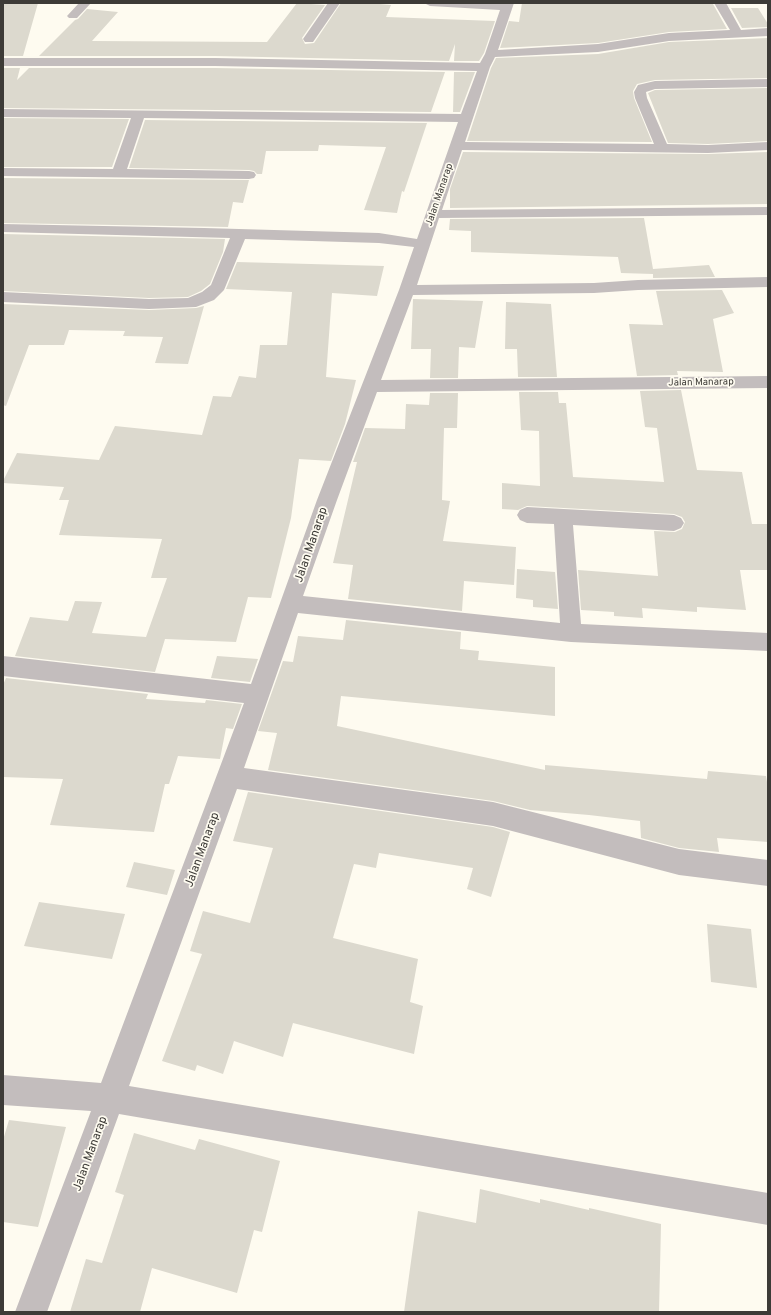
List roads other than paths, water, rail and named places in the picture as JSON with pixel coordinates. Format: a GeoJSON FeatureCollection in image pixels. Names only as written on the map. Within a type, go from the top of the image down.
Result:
{"type":"FeatureCollection","features":[{"type":"Feature","properties":{"kind":"street"},"geometry":{"type":"LineString","coordinates":[[73,16],[84,3]]}},
{"type":"Feature","properties":{"kind":"street"},"geometry":{"type":"LineString","coordinates":[[309,39],[334,3]]}},
{"type":"Feature","properties":{"kind":"street"},"geometry":{"type":"LineString","coordinates":[[430,3],[507,5]]}},
{"type":"Feature","properties":{"kind":"street"},"geometry":{"type":"LineString","coordinates":[[720,3],[737,33]]}},
{"type":"Feature","properties":{"kind":"street","name":"Jalan Manarap"},"geometry":{"type":"LineString","coordinates":[[31,1312],[259,695],[327,500],[407,290],[456,146],[507,5]]}},
{"type":"Feature","properties":{"kind":"street"},"geometry":{"type":"LineString","coordinates":[[3,62],[487,60],[598,48],[668,37],[768,32]]}},
{"type":"Feature","properties":{"kind":"street"},"geometry":{"type":"LineString","coordinates":[[662,148],[641,98],[640,92],[642,88],[655,86],[768,83]]}},
{"type":"Feature","properties":{"kind":"street"},"geometry":{"type":"LineString","coordinates":[[3,113],[466,118]]}},
{"type":"Feature","properties":{"kind":"street"},"geometry":{"type":"LineString","coordinates":[[119,173],[139,114]]}},
{"type":"Feature","properties":{"kind":"street"},"geometry":{"type":"LineString","coordinates":[[456,146],[708,149],[768,146]]}},
{"type":"Feature","properties":{"kind":"street"},"geometry":{"type":"LineString","coordinates":[[3,172],[249,175]]}},
{"type":"Feature","properties":{"kind":"street"},"geometry":{"type":"LineString","coordinates":[[433,214],[768,211]]}},
{"type":"Feature","properties":{"kind":"street"},"geometry":{"type":"LineString","coordinates":[[3,228],[204,232],[379,238],[423,244]]}},
{"type":"Feature","properties":{"kind":"street"},"geometry":{"type":"LineString","coordinates":[[3,296],[149,304],[190,303],[208,296],[218,287],[239,234]]}},
{"type":"Feature","properties":{"kind":"street"},"geometry":{"type":"LineString","coordinates":[[407,290],[594,288],[638,284],[768,282]]}},
{"type":"Feature","properties":{"kind":"street","name":"Jalan Manarap"},"geometry":{"type":"LineString","coordinates":[[370,386],[768,382]]}},
{"type":"Feature","properties":{"kind":"street"},"geometry":{"type":"LineString","coordinates":[[527,515],[674,523]]}},
{"type":"Feature","properties":{"kind":"street"},"geometry":{"type":"LineString","coordinates":[[563,517],[571,633]]}},
{"type":"Feature","properties":{"kind":"street"},"geometry":{"type":"LineString","coordinates":[[292,604],[571,633],[768,642]]}},
{"type":"Feature","properties":{"kind":"street"},"geometry":{"type":"LineString","coordinates":[[3,666],[259,695]]}},
{"type":"Feature","properties":{"kind":"street"},"geometry":{"type":"LineString","coordinates":[[229,777],[493,814],[679,862],[768,872]]}},
{"type":"Feature","properties":{"kind":"street"},"geometry":{"type":"LineString","coordinates":[[3,1090],[111,1098],[768,1209]]}}]}
